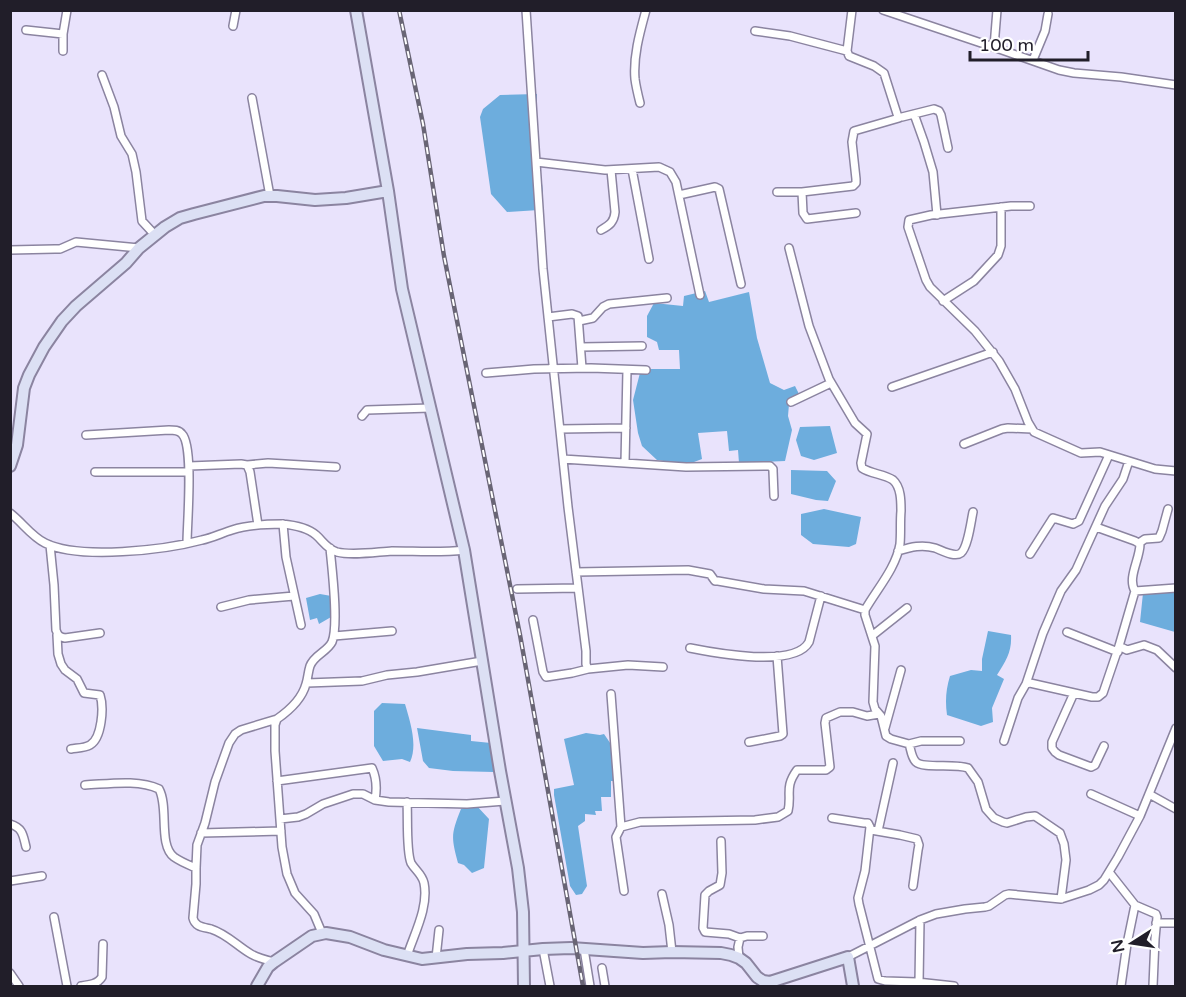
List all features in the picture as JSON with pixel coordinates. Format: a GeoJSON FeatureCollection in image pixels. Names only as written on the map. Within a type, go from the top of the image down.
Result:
{"type":"FeatureCollection","features":[{"type":"Feature","properties":{"kind":"street"},"geometry":{"type":"LineString","coordinates":[[63,51],[67,10]]}},
{"type":"Feature","properties":{"kind":"street"},"geometry":{"type":"LineString","coordinates":[[233,27],[236,10]]}},
{"type":"Feature","properties":{"kind":"street"},"geometry":{"type":"LineString","coordinates":[[356,10],[388,191],[402,289],[464,550],[518,868],[523,912],[524,987]]}},
{"type":"Feature","properties":{"kind":"street"},"geometry":{"type":"LineString","coordinates":[[526,10],[543,269],[588,669]]}},
{"type":"Feature","properties":{"kind":"street"},"geometry":{"type":"LineString","coordinates":[[640,103],[635,64],[639,35],[646,10]]}},
{"type":"Feature","properties":{"kind":"street"},"geometry":{"type":"LineString","coordinates":[[852,10],[847,51],[849,56],[874,66],[884,73],[896,115],[899,118]]}},
{"type":"Feature","properties":{"kind":"street"},"geometry":{"type":"LineString","coordinates":[[883,10],[1049,67],[1074,73],[1176,85]]}},
{"type":"Feature","properties":{"kind":"street"},"geometry":{"type":"LineString","coordinates":[[994,47],[997,10]]}},
{"type":"Feature","properties":{"kind":"street"},"geometry":{"type":"LineString","coordinates":[[1033,60],[1045,30],[1048,14]]}},
{"type":"Feature","properties":{"kind":"street"},"geometry":{"type":"LineString","coordinates":[[26,30],[63,34]]}},
{"type":"Feature","properties":{"kind":"street"},"geometry":{"type":"LineString","coordinates":[[755,32],[790,36],[847,51]]}},
{"type":"Feature","properties":{"kind":"street"},"geometry":{"type":"LineString","coordinates":[[102,75],[114,107],[121,136],[132,154],[142,221],[155,235]]}},
{"type":"Feature","properties":{"kind":"street"},"geometry":{"type":"LineString","coordinates":[[252,98],[270,196]]}},
{"type":"Feature","properties":{"kind":"street"},"geometry":{"type":"LineString","coordinates":[[777,192],[802,192],[853,186],[856,179],[852,137],[854,131],[914,114],[934,109],[939,111],[948,148]]}},
{"type":"Feature","properties":{"kind":"street"},"geometry":{"type":"LineString","coordinates":[[914,114],[933,172],[937,215]]}},
{"type":"Feature","properties":{"kind":"street"},"geometry":{"type":"LineString","coordinates":[[536,162],[611,170],[653,167],[665,169],[673,176],[679,195],[700,295]]}},
{"type":"Feature","properties":{"kind":"street"},"geometry":{"type":"LineString","coordinates":[[632,169],[649,259]]}},
{"type":"Feature","properties":{"kind":"street"},"geometry":{"type":"LineString","coordinates":[[602,230],[611,225],[615,217],[611,170]]}},
{"type":"Feature","properties":{"kind":"street"},"geometry":{"type":"LineString","coordinates":[[679,195],[712,187],[719,189],[741,284]]}},
{"type":"Feature","properties":{"kind":"street"},"geometry":{"type":"LineString","coordinates":[[10,466],[17,445],[24,388],[44,347],[62,321],[76,306],[165,227],[187,216],[270,196],[315,200],[346,198],[388,191]]}},
{"type":"Feature","properties":{"kind":"street"},"geometry":{"type":"LineString","coordinates":[[802,192],[803,213],[807,219],[856,213]]}},
{"type":"Feature","properties":{"kind":"street"},"geometry":{"type":"LineString","coordinates":[[1030,206],[1001,207],[908,221],[926,280],[943,301],[975,331],[993,352],[1015,389],[1032,429],[1038,434],[1075,451],[1100,452],[1155,469],[1176,471]]}},
{"type":"Feature","properties":{"kind":"street"},"geometry":{"type":"LineString","coordinates":[[943,301],[974,281],[998,255],[1001,246],[1001,207]]}},
{"type":"Feature","properties":{"kind":"street"},"geometry":{"type":"LineString","coordinates":[[10,250],[60,249],[76,242],[139,248]]}},
{"type":"Feature","properties":{"kind":"street"},"geometry":{"type":"LineString","coordinates":[[789,248],[809,326],[831,383],[855,423],[867,434],[862,468],[893,481],[898,488],[901,503],[898,551],[865,610],[876,646],[873,702],[875,709],[881,716],[886,736],[891,739],[909,744],[921,741],[960,741]]}},
{"type":"Feature","properties":{"kind":"street"},"geometry":{"type":"LineString","coordinates":[[579,321],[592,318],[609,304],[667,298]]}},
{"type":"Feature","properties":{"kind":"street"},"geometry":{"type":"LineString","coordinates":[[548,317],[575,314],[578,316],[582,368]]}},
{"type":"Feature","properties":{"kind":"street"},"geometry":{"type":"LineString","coordinates":[[581,346],[642,346]]}},
{"type":"Feature","properties":{"kind":"street"},"geometry":{"type":"LineString","coordinates":[[892,387],[993,352]]}},
{"type":"Feature","properties":{"kind":"street"},"geometry":{"type":"LineString","coordinates":[[486,373],[582,368],[646,370]]}},
{"type":"Feature","properties":{"kind":"street"},"geometry":{"type":"LineString","coordinates":[[625,463],[627,370]]}},
{"type":"Feature","properties":{"kind":"street"},"geometry":{"type":"LineString","coordinates":[[791,402],[831,383]]}},
{"type":"Feature","properties":{"kind":"street"},"geometry":{"type":"LineString","coordinates":[[362,416],[367,410],[430,408]]}},
{"type":"Feature","properties":{"kind":"street"},"geometry":{"type":"LineString","coordinates":[[560,429],[626,428]]}},
{"type":"Feature","properties":{"kind":"street"},"geometry":{"type":"LineString","coordinates":[[964,444],[1008,428],[1032,429]]}},
{"type":"Feature","properties":{"kind":"street"},"geometry":{"type":"LineString","coordinates":[[86,435],[137,431],[177,431],[182,434],[185,439],[189,469],[187,543]]}},
{"type":"Feature","properties":{"kind":"street"},"geometry":{"type":"LineString","coordinates":[[1030,554],[1053,518],[1072,524],[1079,521],[1109,455]]}},
{"type":"Feature","properties":{"kind":"street"},"geometry":{"type":"LineString","coordinates":[[563,459],[686,467],[770,466],[773,471],[774,496]]}},
{"type":"Feature","properties":{"kind":"street"},"geometry":{"type":"LineString","coordinates":[[1005,741],[1018,698],[1026,684],[1047,622],[1061,591],[1076,570],[1109,498],[1123,479],[1129,461]]}},
{"type":"Feature","properties":{"kind":"street"},"geometry":{"type":"LineString","coordinates":[[95,472],[189,469],[268,463],[336,467]]}},
{"type":"Feature","properties":{"kind":"street"},"geometry":{"type":"LineString","coordinates":[[247,465],[258,525]]}},
{"type":"Feature","properties":{"kind":"street"},"geometry":{"type":"LineString","coordinates":[[1139,543],[1145,538],[1158,538],[1168,509]]}},
{"type":"Feature","properties":{"kind":"street"},"geometry":{"type":"LineString","coordinates":[[898,551],[927,546],[958,554],[963,550],[973,512]]}},
{"type":"Feature","properties":{"kind":"street"},"geometry":{"type":"LineString","coordinates":[[10,513],[40,540],[69,550],[120,552],[153,549],[203,540],[235,529],[283,524],[315,533],[330,548],[338,552],[464,550]]}},
{"type":"Feature","properties":{"kind":"street"},"geometry":{"type":"LineString","coordinates":[[283,524],[286,557],[301,625]]}},
{"type":"Feature","properties":{"kind":"street"},"geometry":{"type":"LineString","coordinates":[[1096,527],[1139,543]]}},
{"type":"Feature","properties":{"kind":"street"},"geometry":{"type":"LineString","coordinates":[[1026,684],[1096,697],[1103,693],[1119,649],[1135,591],[1132,587],[1132,578],[1141,547],[1139,543]]}},
{"type":"Feature","properties":{"kind":"street"},"geometry":{"type":"LineString","coordinates":[[50,545],[58,654],[61,664],[77,679],[84,693],[100,695],[102,705],[99,729],[92,744],[88,747],[71,749]]}},
{"type":"Feature","properties":{"kind":"street"},"geometry":{"type":"LineString","coordinates":[[274,962],[254,956],[228,936],[194,924],[197,845],[229,743],[241,730],[277,719],[298,701],[307,683],[310,665],[328,647],[334,636],[330,548]]}},
{"type":"Feature","properties":{"kind":"street"},"geometry":{"type":"LineString","coordinates":[[576,572],[688,570],[707,574],[715,581],[755,588],[804,591],[865,610]]}},
{"type":"Feature","properties":{"kind":"street"},"geometry":{"type":"LineString","coordinates":[[517,589],[578,588]]}},
{"type":"Feature","properties":{"kind":"street"},"geometry":{"type":"LineString","coordinates":[[1135,591],[1176,588]]}},
{"type":"Feature","properties":{"kind":"street"},"geometry":{"type":"LineString","coordinates":[[220,607],[249,600],[294,596]]}},
{"type":"Feature","properties":{"kind":"street"},"geometry":{"type":"LineString","coordinates":[[690,648],[756,656],[793,654],[806,647],[821,596]]}},
{"type":"Feature","properties":{"kind":"street"},"geometry":{"type":"LineString","coordinates":[[873,635],[907,608]]}},
{"type":"Feature","properties":{"kind":"street"},"geometry":{"type":"LineString","coordinates":[[533,620],[543,672],[546,677],[588,669],[628,665],[663,667]]}},
{"type":"Feature","properties":{"kind":"street"},"geometry":{"type":"LineString","coordinates":[[334,636],[392,631]]}},
{"type":"Feature","properties":{"kind":"street"},"geometry":{"type":"LineString","coordinates":[[1066,632],[1119,649],[1127,650],[1144,645],[1157,650],[1176,668]]}},
{"type":"Feature","properties":{"kind":"street"},"geometry":{"type":"LineString","coordinates":[[57,634],[65,638],[100,633]]}},
{"type":"Feature","properties":{"kind":"street"},"geometry":{"type":"LineString","coordinates":[[749,741],[783,734],[777,656]]}},
{"type":"Feature","properties":{"kind":"street"},"geometry":{"type":"LineString","coordinates":[[307,683],[362,681],[387,675],[482,661]]}},
{"type":"Feature","properties":{"kind":"street"},"geometry":{"type":"LineString","coordinates":[[884,731],[902,670]]}},
{"type":"Feature","properties":{"kind":"street"},"geometry":{"type":"LineString","coordinates":[[1074,693],[1051,746],[1055,752],[1088,767],[1095,765],[1104,746]]}},
{"type":"Feature","properties":{"kind":"street"},"geometry":{"type":"LineString","coordinates":[[611,694],[621,827],[616,837],[624,891]]}},
{"type":"Feature","properties":{"kind":"street"},"geometry":{"type":"LineString","coordinates":[[621,827],[640,822],[778,818],[788,811],[788,789],[797,771],[826,770],[830,767],[826,718],[840,712],[853,712],[867,716],[879,714]]}},
{"type":"Feature","properties":{"kind":"street"},"geometry":{"type":"LineString","coordinates":[[277,719],[275,751],[282,847],[290,884],[314,914],[322,933]]}},
{"type":"Feature","properties":{"kind":"street"},"geometry":{"type":"LineString","coordinates":[[257,987],[268,967],[274,962],[301,942],[322,933],[350,937],[384,950],[422,959],[543,949],[722,953],[731,954],[746,963],[756,982],[770,981],[848,957],[936,914],[990,906],[1009,894],[1061,899],[1099,885],[1109,872],[1140,816],[1176,728]]}},
{"type":"Feature","properties":{"kind":"street"},"geometry":{"type":"LineString","coordinates":[[909,744],[913,759],[920,765],[953,765],[968,768],[978,782],[986,809],[994,818],[1006,823],[1035,816],[1060,833],[1066,860],[1061,899]]}},
{"type":"Feature","properties":{"kind":"street"},"geometry":{"type":"LineString","coordinates":[[893,763],[858,898],[860,913],[878,979],[954,987]]}},
{"type":"Feature","properties":{"kind":"street"},"geometry":{"type":"LineString","coordinates":[[277,781],[372,768],[376,776],[375,800]]}},
{"type":"Feature","properties":{"kind":"street"},"geometry":{"type":"LineString","coordinates":[[85,785],[139,783],[159,789],[164,802],[165,838],[168,848],[172,856],[196,868]]}},
{"type":"Feature","properties":{"kind":"street"},"geometry":{"type":"LineString","coordinates":[[280,819],[298,817],[323,804],[353,794],[363,794],[375,800],[407,802],[467,804],[505,801]]}},
{"type":"Feature","properties":{"kind":"street"},"geometry":{"type":"LineString","coordinates":[[1091,794],[1140,816]]}},
{"type":"Feature","properties":{"kind":"street"},"geometry":{"type":"LineString","coordinates":[[1149,794],[1176,809]]}},
{"type":"Feature","properties":{"kind":"street"},"geometry":{"type":"LineString","coordinates":[[407,802],[409,853],[412,865],[424,882],[422,912],[407,956]]}},
{"type":"Feature","properties":{"kind":"street"},"geometry":{"type":"LineString","coordinates":[[832,818],[868,824],[874,830],[917,840],[919,845],[914,885]]}},
{"type":"Feature","properties":{"kind":"street"},"geometry":{"type":"LineString","coordinates":[[10,824],[22,832],[27,847]]}},
{"type":"Feature","properties":{"kind":"street"},"geometry":{"type":"LineString","coordinates":[[201,833],[281,831]]}},
{"type":"Feature","properties":{"kind":"street"},"geometry":{"type":"LineString","coordinates":[[721,841],[720,885],[705,895],[703,928],[705,932],[729,934],[740,938],[763,936]]}},
{"type":"Feature","properties":{"kind":"street"},"geometry":{"type":"LineString","coordinates":[[1109,872],[1135,904],[1156,914],[1153,987]]}},
{"type":"Feature","properties":{"kind":"street"},"geometry":{"type":"LineString","coordinates":[[10,881],[42,876]]}},
{"type":"Feature","properties":{"kind":"street"},"geometry":{"type":"LineString","coordinates":[[662,894],[672,952]]}},
{"type":"Feature","properties":{"kind":"street"},"geometry":{"type":"LineString","coordinates":[[1121,986],[1135,904]]}},
{"type":"Feature","properties":{"kind":"street"},"geometry":{"type":"LineString","coordinates":[[54,917],[67,987]]}},
{"type":"Feature","properties":{"kind":"street"},"geometry":{"type":"LineString","coordinates":[[919,983],[920,920]]}},
{"type":"Feature","properties":{"kind":"street"},"geometry":{"type":"LineString","coordinates":[[1156,923],[1176,922]]}},
{"type":"Feature","properties":{"kind":"street"},"geometry":{"type":"LineString","coordinates":[[436,958],[439,930]]}},
{"type":"Feature","properties":{"kind":"street"},"geometry":{"type":"LineString","coordinates":[[739,958],[740,938]]}},
{"type":"Feature","properties":{"kind":"street"},"geometry":{"type":"LineString","coordinates":[[81,987],[100,981],[103,944]]}},
{"type":"Feature","properties":{"kind":"street"},"geometry":{"type":"LineString","coordinates":[[543,949],[550,987]]}},
{"type":"Feature","properties":{"kind":"street"},"geometry":{"type":"LineString","coordinates":[[584,949],[590,987]]}},
{"type":"Feature","properties":{"kind":"street"},"geometry":{"type":"LineString","coordinates":[[848,957],[853,987]]}},
{"type":"Feature","properties":{"kind":"street"},"geometry":{"type":"LineString","coordinates":[[602,968],[605,987]]}},
{"type":"Feature","properties":{"kind":"street"},"geometry":{"type":"LineString","coordinates":[[10,973],[19,987]]}},
{"type":"Feature","properties":{"kind":"water"},"geometry":{"type":"Polygon","coordinates":[[[537,94],[537,143],[543,192],[539,210],[507,212],[491,194],[480,117],[483,109],[500,95],[537,94]]]}},
{"type":"Feature","properties":{"kind":"water"},"geometry":{"type":"Polygon","coordinates":[[[705,291],[709,302],[749,292],[757,338],[770,383],[784,390],[795,386],[800,396],[789,404],[788,416],[792,430],[785,461],[739,463],[738,450],[729,451],[727,431],[698,433],[702,459],[694,462],[657,460],[642,446],[633,400],[641,369],[680,369],[679,350],[659,350],[657,342],[647,337],[647,316],[654,303],[683,306],[684,296],[705,291]]]}},
{"type":"Feature","properties":{"kind":"water"},"geometry":{"type":"Polygon","coordinates":[[[830,426],[837,453],[814,460],[801,456],[796,440],[800,427],[830,426]]]}},
{"type":"Feature","properties":{"kind":"water"},"geometry":{"type":"Polygon","coordinates":[[[791,470],[827,471],[836,481],[828,501],[791,494],[791,470]]]}},
{"type":"Feature","properties":{"kind":"water"},"geometry":{"type":"Polygon","coordinates":[[[824,509],[861,517],[856,544],[849,547],[813,544],[801,535],[801,514],[824,509]]]}},
{"type":"Feature","properties":{"kind":"water"},"geometry":{"type":"Polygon","coordinates":[[[1175,589],[1175,632],[1140,622],[1143,593],[1175,589]]]}},
{"type":"Feature","properties":{"kind":"water"},"geometry":{"type":"Polygon","coordinates":[[[320,594],[337,597],[338,613],[319,624],[317,618],[310,620],[306,598],[320,594]]]}},
{"type":"Feature","properties":{"kind":"water"},"geometry":{"type":"Polygon","coordinates":[[[988,631],[1011,635],[1011,641],[1008,656],[997,675],[1004,679],[992,708],[993,722],[981,726],[947,715],[946,695],[950,676],[971,670],[982,671],[988,631]]]}},
{"type":"Feature","properties":{"kind":"water"},"geometry":{"type":"Polygon","coordinates":[[[382,703],[405,704],[413,741],[410,762],[402,759],[383,761],[374,746],[374,711],[382,703]]]}},
{"type":"Feature","properties":{"kind":"water"},"geometry":{"type":"Polygon","coordinates":[[[417,728],[471,735],[471,741],[491,743],[494,772],[429,768],[423,761],[417,728]]]}},
{"type":"Feature","properties":{"kind":"water"},"geometry":{"type":"Polygon","coordinates":[[[586,733],[604,734],[619,756],[621,768],[614,769],[615,781],[611,781],[611,797],[601,797],[602,811],[595,811],[596,815],[585,814],[585,821],[578,826],[587,886],[582,894],[576,895],[570,886],[554,789],[574,785],[564,739],[586,733]]]}},
{"type":"Feature","properties":{"kind":"water"},"geometry":{"type":"Polygon","coordinates":[[[475,804],[489,819],[484,868],[472,873],[464,865],[458,863],[453,836],[461,809],[475,804]]]}},
{"type":"Feature","properties":{"kind":"railway"},"geometry":{"type":"LineString","coordinates":[[399,10],[423,124],[444,256],[520,635],[583,986]]}}]}
